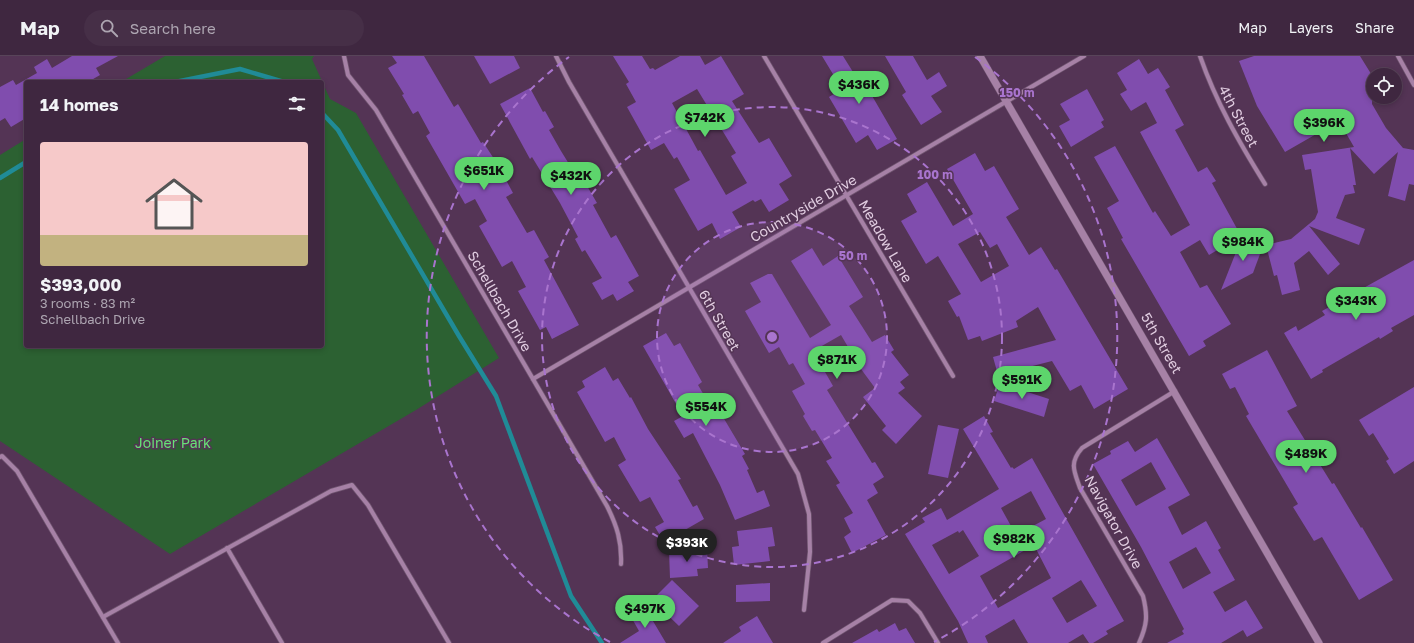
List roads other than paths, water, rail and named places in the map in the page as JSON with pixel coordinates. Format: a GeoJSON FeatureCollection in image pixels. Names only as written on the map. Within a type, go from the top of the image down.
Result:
{"type":"FeatureCollection","features":[{"type":"Feature","properties":{"kind":"street","name":"Schellbach Drive"},"geometry":{"type":"LineString","coordinates":[[344,56],[348,75],[376,110],[607,506],[618,529],[622,546],[621,564]]}},
{"type":"Feature","properties":{"kind":"street","name":"6th Street"},"geometry":{"type":"LineString","coordinates":[[556,56],[569,82],[798,474],[809,514],[810,552],[804,610]]}},
{"type":"Feature","properties":{"kind":"street","name":"Meadow Lane"},"geometry":{"type":"LineString","coordinates":[[764,56],[953,376]]}},
{"type":"Feature","properties":{"kind":"street","name":"5th Street"},"geometry":{"type":"LineString","coordinates":[[980,56],[1175,391],[1319,643]]}},
{"type":"Feature","properties":{"kind":"street","name":"Countryside Drive"},"geometry":{"type":"LineString","coordinates":[[533,379],[1008,102],[1084,56]]}},
{"type":"Feature","properties":{"kind":"street","name":"4th Street"},"geometry":{"type":"LineString","coordinates":[[1200,56],[1210,87],[1236,137],[1265,184]]}},
{"type":"Feature","properties":{"kind":"street"},"geometry":{"type":"LineString","coordinates":[[1398,56],[1414,85]]}},
{"type":"Feature","properties":{"kind":"street","name":"Navigator Drive"},"geometry":{"type":"LineString","coordinates":[[1139,643],[1145,628],[1147,613],[1142,596],[1080,488],[1073,469],[1075,456],[1082,448],[1175,391]]}},
{"type":"Feature","properties":{"kind":"street"},"geometry":{"type":"LineString","coordinates":[[0,457],[2,456],[17,471],[118,643]]}},
{"type":"Feature","properties":{"kind":"street"},"geometry":{"type":"LineString","coordinates":[[103,617],[331,491],[352,485],[368,505],[449,643]]}},
{"type":"Feature","properties":{"kind":"street"},"geometry":{"type":"LineString","coordinates":[[227,548],[282,643]]}},
{"type":"Feature","properties":{"kind":"street"},"geometry":{"type":"LineString","coordinates":[[823,643],[892,600],[908,601],[920,613],[938,643]]}},
{"type":"Feature","properties":{"kind":"waterway"},"geometry":{"type":"LineString","coordinates":[[185,80],[240,69],[277,80]]}},
{"type":"Feature","properties":{"kind":"waterway"},"geometry":{"type":"LineString","coordinates":[[324,115],[338,130],[496,396],[571,596],[602,643]]}},
{"type":"Feature","properties":{"kind":"waterway"},"geometry":{"type":"LineString","coordinates":[[0,178],[24,163]]}},
{"type":"Feature","properties":{"kind":"park label","name":"Joiner Park"},"geometry":{"type":"Point","coordinates":[173,442]}}]}
